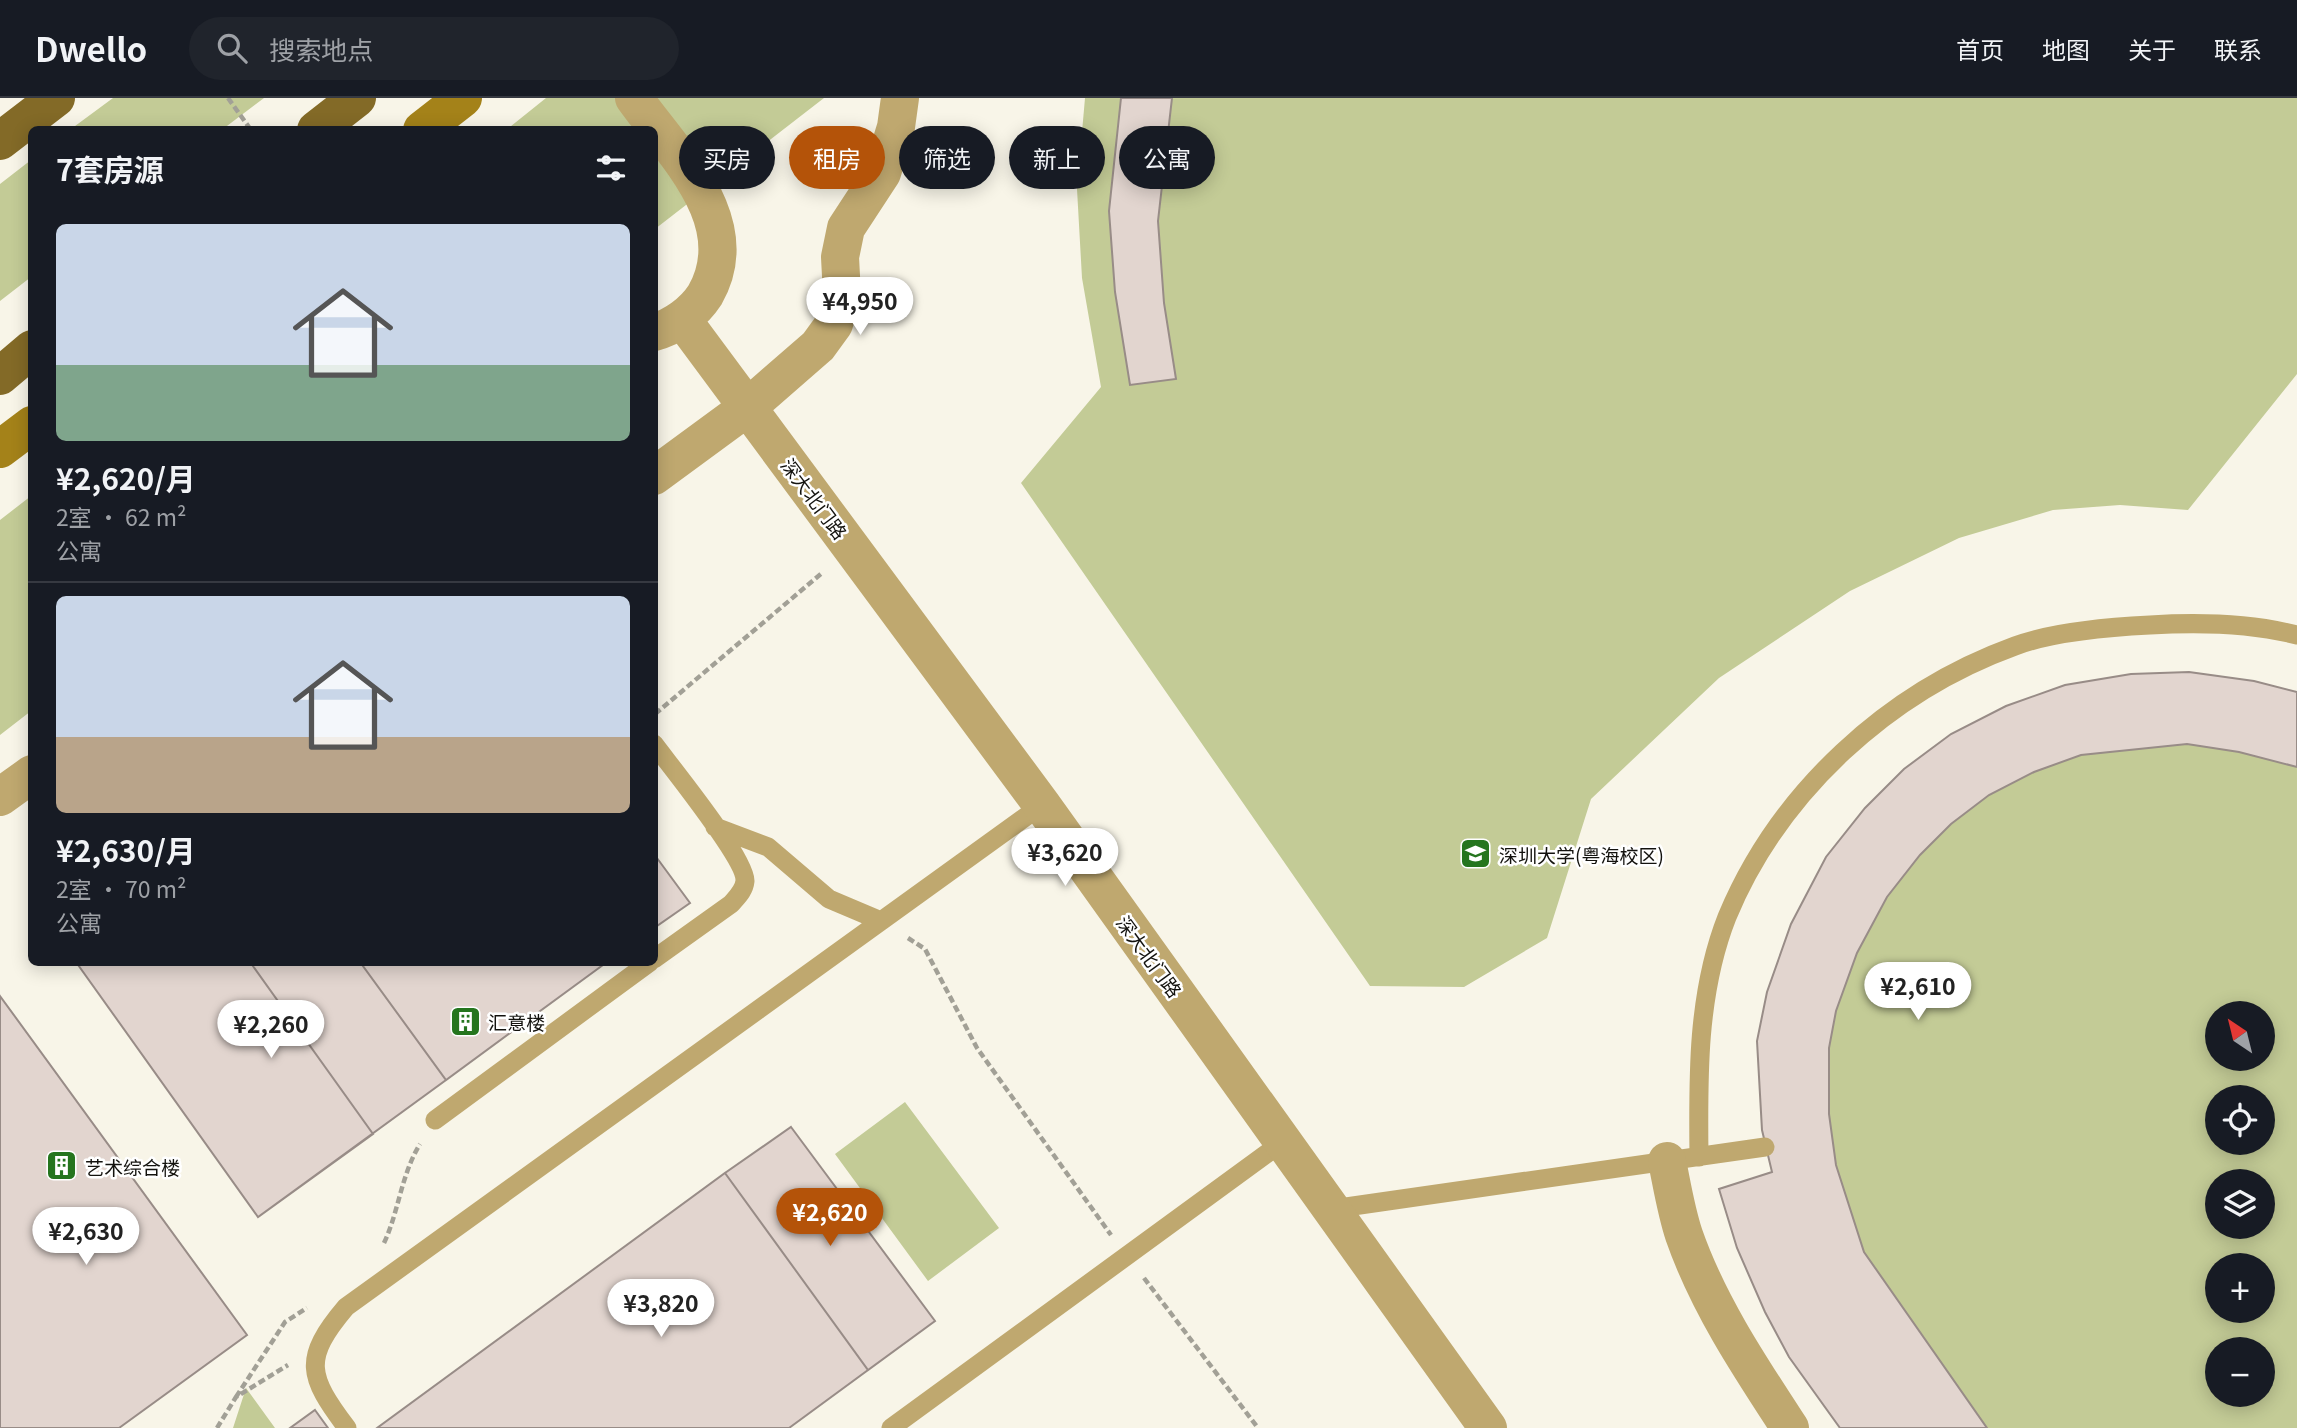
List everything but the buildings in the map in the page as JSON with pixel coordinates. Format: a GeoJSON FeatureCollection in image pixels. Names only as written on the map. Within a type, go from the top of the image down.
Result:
{"type":"FeatureCollection","features":[{"type":"Feature","properties":{"kind":"main road"},"geometry":{"type":"LineString","coordinates":[[0,141],[56,98]]}},
{"type":"Feature","properties":{"kind":"main road"},"geometry":{"type":"LineString","coordinates":[[321,126],[357,98]]}},
{"type":"Feature","properties":{"kind":"main road"},"geometry":{"type":"LineString","coordinates":[[431,126],[463,98]]}},
{"type":"Feature","properties":{"kind":"main road"},"geometry":{"type":"LineString","coordinates":[[0,374],[28,352]]}},
{"type":"Feature","properties":{"kind":"main road"},"geometry":{"type":"LineString","coordinates":[[0,449],[28,428]]}},
{"type":"Feature","properties":{"kind":"street"},"geometry":{"type":"LineString","coordinates":[[635,98],[655,126]]}},
{"type":"Feature","properties":{"kind":"street"},"geometry":{"type":"LineString","coordinates":[[658,473],[748,407],[818,346],[834,324],[842,295],[840,257],[846,228],[882,173],[896,127],[900,98]]}},
{"type":"Feature","properties":{"kind":"street"},"geometry":{"type":"LineString","coordinates":[[658,130],[702,192],[713,213],[719,237],[718,263],[701,302],[668,326]]}},
{"type":"Feature","properties":{"kind":"street","name":"深大北门路"},"geometry":{"type":"LineString","coordinates":[[668,326],[748,407],[1042,805],[1488,1428]]}},
{"type":"Feature","properties":{"kind":"street"},"geometry":{"type":"LineString","coordinates":[[0,797],[28,777]]}},
{"type":"Feature","properties":{"kind":"street"},"geometry":{"type":"LineString","coordinates":[[1683,1159],[1684,1234],[1712,1298],[1749,1366],[1790,1428]]}},
{"type":"Feature","properties":{"kind":"lane"},"geometry":{"type":"LineString","coordinates":[[1683,1159],[1708,986],[1727,918],[1763,849],[1818,773],[1877,722],[1943,679],[2016,645],[2107,627],[2195,622],[2297,635]]}},
{"type":"Feature","properties":{"kind":"lane"},"geometry":{"type":"LineString","coordinates":[[658,749],[715,827],[741,866],[745,879],[741,892],[658,956]]}},
{"type":"Feature","properties":{"kind":"lane"},"geometry":{"type":"LineString","coordinates":[[346,1428],[321,1393],[315,1370],[316,1348],[346,1307],[1042,805]]}},
{"type":"Feature","properties":{"kind":"lane"},"geometry":{"type":"LineString","coordinates":[[715,827],[768,847],[829,899],[881,921]]}},
{"type":"Feature","properties":{"kind":"lane"},"geometry":{"type":"LineString","coordinates":[[435,1119],[645,966]]}},
{"type":"Feature","properties":{"kind":"lane"},"geometry":{"type":"LineString","coordinates":[[891,1428],[1283,1141]]}},
{"type":"Feature","properties":{"kind":"lane"},"geometry":{"type":"LineString","coordinates":[[1332,1209],[1765,1147]]}},
{"type":"Feature","properties":{"kind":"path"},"geometry":{"type":"LineString","coordinates":[[228,98],[248,126]]}},
{"type":"Feature","properties":{"kind":"path"},"geometry":{"type":"LineString","coordinates":[[658,711],[852,548]]}},
{"type":"Feature","properties":{"kind":"path"},"geometry":{"type":"LineString","coordinates":[[881,921],[925,949],[977,1048],[1127,1257],[1258,1428]]}},
{"type":"Feature","properties":{"kind":"path"},"geometry":{"type":"LineString","coordinates":[[380,1252],[396,1219],[400,1190],[414,1155],[435,1119]]}},
{"type":"Feature","properties":{"kind":"path"},"geometry":{"type":"LineString","coordinates":[[217,1428],[285,1322],[315,1303]]}},
{"type":"Feature","properties":{"kind":"path"},"geometry":{"type":"LineString","coordinates":[[236,1397],[316,1348]]}},
{"type":"Feature","properties":{"kind":"green space"},"geometry":{"type":"Polygon","coordinates":[[[113,98],[264,98],[227,126],[75,126],[113,98]]]}},
{"type":"Feature","properties":{"kind":"green space"},"geometry":{"type":"Polygon","coordinates":[[[546,98],[824,98],[775,136],[775,126],[679,126],[679,189],[707,189],[658,227],[658,126],[511,126],[546,98]]]}},
{"type":"Feature","properties":{"kind":"green space"},"geometry":{"type":"Polygon","coordinates":[[[1085,98],[2297,98],[2297,374],[2188,510],[2120,505],[2053,510],[1959,538],[1850,591],[1719,678],[1591,799],[1547,938],[1464,987],[1370,986],[1021,483],[1101,387],[1082,278],[1077,189],[1105,189],[1105,126],[1083,126],[1085,98]]]}},
{"type":"Feature","properties":{"kind":"green space"},"geometry":{"type":"Polygon","coordinates":[[[28,162],[28,279],[0,301],[0,184],[28,162]]]}},
{"type":"Feature","properties":{"kind":"green space"},"geometry":{"type":"Polygon","coordinates":[[[28,498],[28,713],[0,735],[0,520],[28,498]]]}},
{"type":"Feature","properties":{"kind":"green space"},"geometry":{"type":"Polygon","coordinates":[[[2189,672],[2254,681],[2297,692],[2297,1428],[1840,1428],[1789,1357],[1737,1248],[1719,1189],[1772,1172],[1762,1130],[1757,1041],[1767,992],[1791,924],[1826,857],[1951,734],[2006,706],[2065,685],[2131,674],[2189,672]]]}},
{"type":"Feature","properties":{"kind":"green space"},"geometry":{"type":"Polygon","coordinates":[[[905,1102],[999,1228],[928,1281],[835,1154],[905,1102]]]}},
{"type":"Feature","properties":{"kind":"green space"},"geometry":{"type":"Polygon","coordinates":[[[246,1388],[275,1428],[233,1428],[246,1388]]]}},
{"type":"Feature","properties":{"kind":"place","name":"深圳大学(粤海校区)"},"geometry":{"type":"Point","coordinates":[1476,854]}},
{"type":"Feature","properties":{"kind":"place","name":"汇意楼"},"geometry":{"type":"Point","coordinates":[465,1021]}},
{"type":"Feature","properties":{"kind":"place","name":"艺术综合楼"},"geometry":{"type":"Point","coordinates":[62,1166]}}]}
